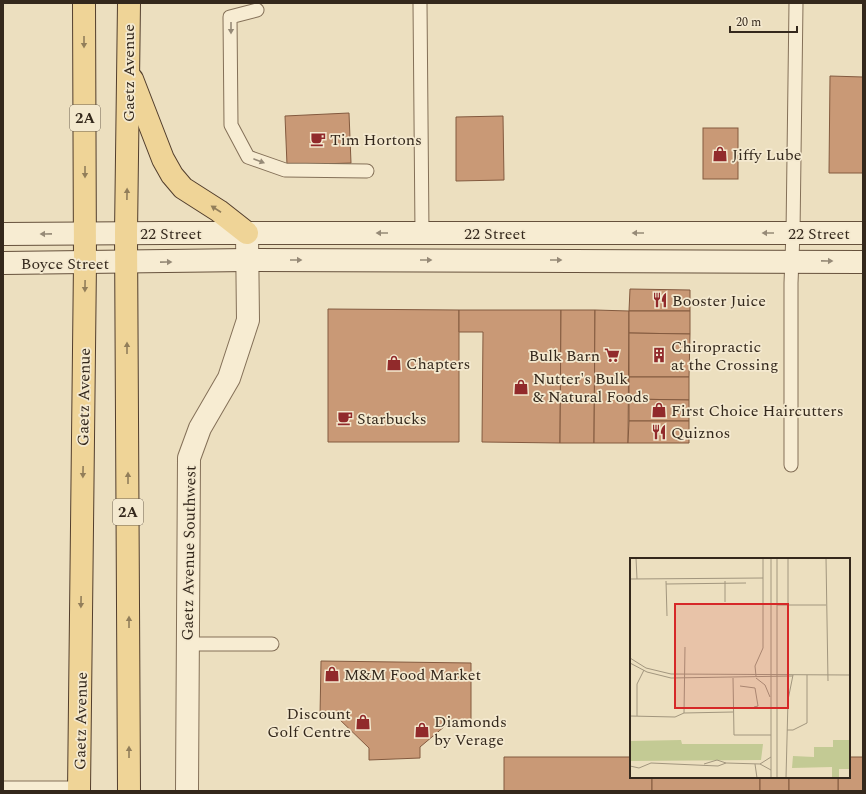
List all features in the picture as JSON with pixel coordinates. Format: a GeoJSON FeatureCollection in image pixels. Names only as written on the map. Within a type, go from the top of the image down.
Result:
{"type":"FeatureCollection","features":[{"type":"Feature","properties":{"kind":"main road","name":"Gaetz Avenue"},"geometry":{"type":"LineString","coordinates":[[79,789],[85,262],[84,3]]}},
{"type":"Feature","properties":{"kind":"main road","name":"Gaetz Avenue"},"geometry":{"type":"LineString","coordinates":[[128,3],[126,233],[129,791]]}},
{"type":"Feature","properties":{"kind":"main road"},"geometry":{"type":"LineString","coordinates":[[128,69],[163,159],[172,174],[183,188],[219,210],[247,233]]}},
{"type":"Feature","properties":{"kind":"street","name":"22 Street"},"geometry":{"type":"LineString","coordinates":[[85,233],[863,233]]}},
{"type":"Feature","properties":{"kind":"street","name":"Boyce Street"},"geometry":{"type":"LineString","coordinates":[[3,234],[85,233]]}},
{"type":"Feature","properties":{"kind":"street","name":"Gaetz Avenue Southwest"},"geometry":{"type":"LineString","coordinates":[[187,791],[189,458],[200,428],[230,378],[248,320],[247,233]]}},
{"type":"Feature","properties":{"kind":"street","name":"22 Street"},"geometry":{"type":"LineString","coordinates":[[127,262],[248,260],[863,262]]}},
{"type":"Feature","properties":{"kind":"street","name":"Boyce Street"},"geometry":{"type":"LineString","coordinates":[[3,263],[127,262]]}},
{"type":"Feature","properties":{"kind":"lane"},"geometry":{"type":"LineString","coordinates":[[420,3],[422,233]]}},
{"type":"Feature","properties":{"kind":"lane"},"geometry":{"type":"LineString","coordinates":[[791,465],[791,283],[796,3]]}},
{"type":"Feature","properties":{"kind":"lane"},"geometry":{"type":"LineString","coordinates":[[257,10],[230,17],[231,125],[248,156],[285,170],[367,171]]}},
{"type":"Feature","properties":{"kind":"lane"},"geometry":{"type":"LineString","coordinates":[[188,644],[272,644]]}},
{"type":"Feature","properties":{"kind":"lane"},"geometry":{"type":"LineString","coordinates":[[3,788],[79,789]]}},
{"type":"Feature","properties":{"kind":"building"},"geometry":{"type":"Polygon","coordinates":[[[830,76],[863,77],[863,173],[829,173],[830,76]]]}},
{"type":"Feature","properties":{"kind":"building","name":"Tim Hortons"},"geometry":{"type":"Polygon","coordinates":[[[349,113],[351,163],[287,165],[285,116],[349,113]]]}},
{"type":"Feature","properties":{"kind":"building"},"geometry":{"type":"Polygon","coordinates":[[[503,116],[504,180],[456,181],[456,117],[503,116]]]}},
{"type":"Feature","properties":{"kind":"building","name":"Jiffy Lube"},"geometry":{"type":"Polygon","coordinates":[[[703,128],[738,128],[738,179],[703,179],[703,128]]]}},
{"type":"Feature","properties":{"kind":"building","name":"Booster Juice"},"geometry":{"type":"Polygon","coordinates":[[[630,289],[690,290],[690,311],[629,311],[630,289]]]}},
{"type":"Feature","properties":{"kind":"building","name":"Chapters"},"geometry":{"type":"Polygon","coordinates":[[[328,309],[459,310],[459,442],[328,442],[328,309]]]}},
{"type":"Feature","properties":{"kind":"building","name":"Nutter's Bulk & Natural Foods"},"geometry":{"type":"Polygon","coordinates":[[[459,310],[561,310],[560,443],[482,442],[483,332],[459,332],[459,310]]]}},
{"type":"Feature","properties":{"kind":"building"},"geometry":{"type":"Polygon","coordinates":[[[561,310],[595,310],[594,443],[560,443],[561,310]]]}},
{"type":"Feature","properties":{"kind":"building","name":"Bulk Barn"},"geometry":{"type":"Polygon","coordinates":[[[595,310],[629,311],[628,443],[594,443],[595,310]]]}},
{"type":"Feature","properties":{"kind":"building"},"geometry":{"type":"Polygon","coordinates":[[[629,311],[690,311],[690,334],[629,333],[629,311]]]}},
{"type":"Feature","properties":{"kind":"building","name":"Chiropractic at the Crossing"},"geometry":{"type":"Polygon","coordinates":[[[629,333],[690,334],[689,377],[629,377],[629,333]]]}},
{"type":"Feature","properties":{"kind":"building"},"geometry":{"type":"Polygon","coordinates":[[[629,377],[689,377],[689,400],[629,399],[629,377]]]}},
{"type":"Feature","properties":{"kind":"building","name":"First Choice Haircutters"},"geometry":{"type":"Polygon","coordinates":[[[629,399],[689,400],[689,421],[629,421],[629,399]]]}},
{"type":"Feature","properties":{"kind":"building","name":"Quiznos"},"geometry":{"type":"Polygon","coordinates":[[[629,421],[689,421],[689,443],[628,443],[629,421]]]}},
{"type":"Feature","properties":{"kind":"building"},"geometry":{"type":"Polygon","coordinates":[[[321,661],[471,663],[471,721],[451,721],[420,747],[420,758],[369,760],[369,748],[336,716],[320,716],[321,661]]]}},
{"type":"Feature","properties":{"kind":"building"},"geometry":{"type":"Polygon","coordinates":[[[504,757],[630,757],[630,778],[652,778],[652,791],[504,791],[504,757]]]}},
{"type":"Feature","properties":{"kind":"building"},"geometry":{"type":"Polygon","coordinates":[[[850,757],[863,757],[863,791],[838,791],[838,778],[850,778],[850,757]]]}},
{"type":"Feature","properties":{"kind":"building"},"geometry":{"type":"Polygon","coordinates":[[[652,778],[760,778],[760,791],[652,791],[652,778]]]}},
{"type":"Feature","properties":{"kind":"building"},"geometry":{"type":"Polygon","coordinates":[[[760,778],[789,778],[789,791],[760,791],[760,778]]]}},
{"type":"Feature","properties":{"kind":"building"},"geometry":{"type":"Polygon","coordinates":[[[789,778],[838,778],[838,791],[789,791],[789,778]]]}},
{"type":"Feature","properties":{"kind":"place","name":"Tim Hortons"},"geometry":{"type":"Point","coordinates":[318,139]}},
{"type":"Feature","properties":{"kind":"place","name":"Jiffy Lube"},"geometry":{"type":"Point","coordinates":[720,154]}},
{"type":"Feature","properties":{"kind":"place","name":"Booster Juice"},"geometry":{"type":"Point","coordinates":[660,300]}},
{"type":"Feature","properties":{"kind":"place","name":"Bulk Barn"},"geometry":{"type":"Point","coordinates":[612,355]}},
{"type":"Feature","properties":{"kind":"place","name":"Chiropractic at the Crossing"},"geometry":{"type":"Point","coordinates":[659,355]}},
{"type":"Feature","properties":{"kind":"place","name":"Chapters"},"geometry":{"type":"Point","coordinates":[394,363]}},
{"type":"Feature","properties":{"kind":"place","name":"Nutter's Bulk & Natural Foods"},"geometry":{"type":"Point","coordinates":[521,387]}},
{"type":"Feature","properties":{"kind":"place","name":"First Choice Haircutters"},"geometry":{"type":"Point","coordinates":[659,410]}},
{"type":"Feature","properties":{"kind":"place","name":"Starbucks"},"geometry":{"type":"Point","coordinates":[345,418]}},
{"type":"Feature","properties":{"kind":"place","name":"Quiznos"},"geometry":{"type":"Point","coordinates":[659,432]}},
{"type":"Feature","properties":{"kind":"place","name":"M&M Food Market"},"geometry":{"type":"Point","coordinates":[332,674]}},
{"type":"Feature","properties":{"kind":"place","name":"Discount Golf Centre"},"geometry":{"type":"Point","coordinates":[363,722]}},
{"type":"Feature","properties":{"kind":"place","name":"Diamonds by Verage"},"geometry":{"type":"Point","coordinates":[422,730]}}]}
